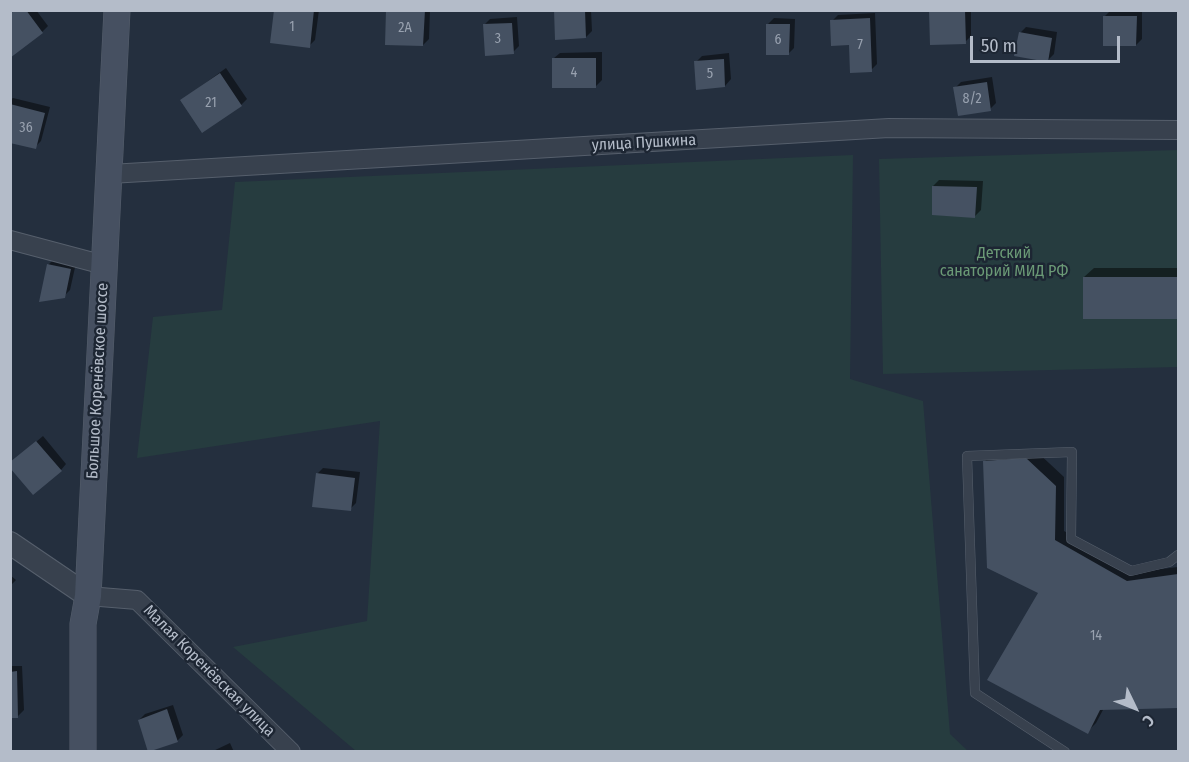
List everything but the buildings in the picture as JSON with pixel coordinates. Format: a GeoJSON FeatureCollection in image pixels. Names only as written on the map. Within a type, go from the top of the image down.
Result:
{"type":"FeatureCollection","features":[{"type":"Feature","properties":{"kind":"main road","name":"Большое Коренёвское шоссе"},"geometry":{"type":"LineString","coordinates":[[83,752],[83,624],[88,596],[117,10]]}},
{"type":"Feature","properties":{"kind":"street","name":"улица Пушкина"},"geometry":{"type":"LineString","coordinates":[[110,174],[889,128],[1179,129]]}},
{"type":"Feature","properties":{"kind":"street"},"geometry":{"type":"LineString","coordinates":[[10,240],[104,265]]}},
{"type":"Feature","properties":{"kind":"street"},"geometry":{"type":"LineString","coordinates":[[10,543],[88,596]]}},
{"type":"Feature","properties":{"kind":"street","name":"Малая Коренёвская улица"},"geometry":{"type":"LineString","coordinates":[[88,596],[137,600],[291,752]]}},
{"type":"Feature","properties":{"kind":"lane"},"geometry":{"type":"LineString","coordinates":[[1065,752],[975,693],[968,456],[1072,452],[1071,539],[1131,571],[1169,562],[1179,555]]}},
{"type":"Feature","properties":{"kind":"green space","name":"Детский санаторий МИД РФ"},"geometry":{"type":"Polygon","coordinates":[[[1178,150],[1178,367],[883,374],[879,159],[1178,150]]]}},
{"type":"Feature","properties":{"kind":"green space"},"geometry":{"type":"Polygon","coordinates":[[[853,155],[850,379],[923,401],[950,734],[968,751],[356,751],[233,647],[367,621],[380,421],[137,458],[153,317],[222,310],[235,182],[853,155]]]}}]}
